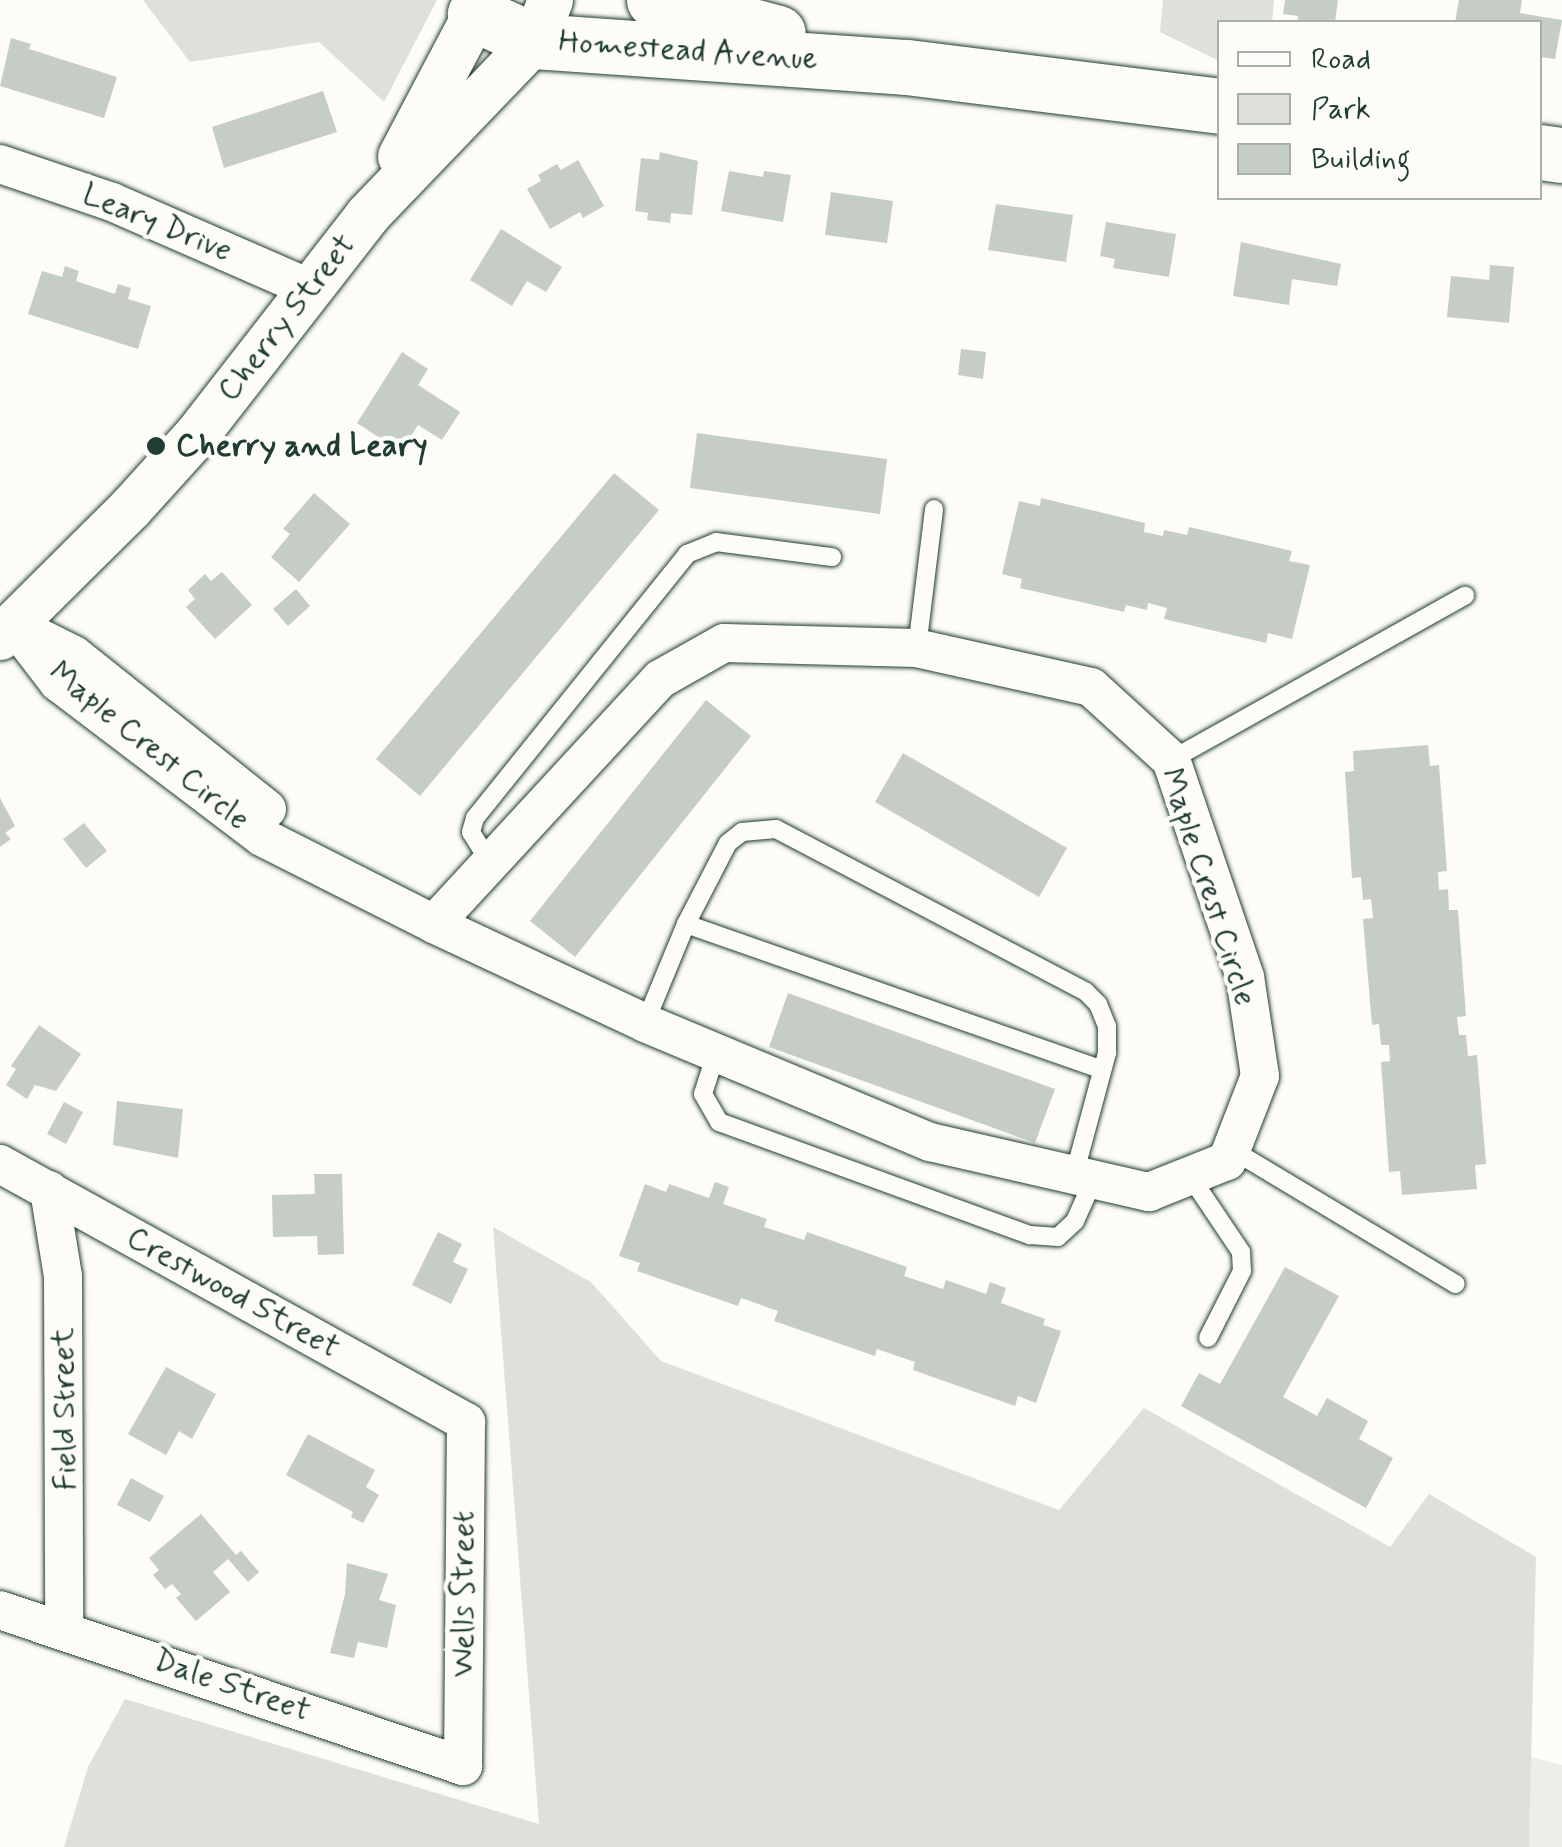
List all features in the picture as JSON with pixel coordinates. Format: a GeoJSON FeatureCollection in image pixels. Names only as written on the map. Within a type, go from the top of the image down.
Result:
{"type":"FeatureCollection","features":[{"type":"Feature","properties":{"kind":"main road","name":"Homestead Avenue"},"geometry":{"type":"LineString","coordinates":[[654,0],[907,67]]}},
{"type":"Feature","properties":{"kind":"main road","name":"Homestead Avenue"},"geometry":{"type":"LineString","coordinates":[[479,7],[542,20],[1217,106]]}},
{"type":"Feature","properties":{"kind":"street","name":"Cherry Street"},"geometry":{"type":"LineString","coordinates":[[367,215],[479,7]]}},
{"type":"Feature","properties":{"kind":"street","name":"Cherry Street"},"geometry":{"type":"LineString","coordinates":[[7,632],[196,435],[367,215],[542,20]]}},
{"type":"Feature","properties":{"kind":"street","name":"Leary Drive"},"geometry":{"type":"LineString","coordinates":[[0,164],[112,202],[311,289]]}},
{"type":"Feature","properties":{"kind":"street","name":"Maple Crest Circle"},"geometry":{"type":"LineString","coordinates":[[7,632],[74,655],[274,815],[434,924],[645,1023],[930,1142],[1149,1192],[1227,1161],[1260,1076],[1245,977],[1170,760],[1091,687],[917,648],[724,642],[660,679],[434,924]]}},
{"type":"Feature","properties":{"kind":"street","name":"Crestwood Street"},"geometry":{"type":"LineString","coordinates":[[0,1164],[466,1422]]}},
{"type":"Feature","properties":{"kind":"street","name":"Field Street"},"geometry":{"type":"LineString","coordinates":[[49,1190],[63,1276],[64,1628]]}},
{"type":"Feature","properties":{"kind":"street","name":"Wells Street"},"geometry":{"type":"LineString","coordinates":[[462,1766],[466,1422]]}},
{"type":"Feature","properties":{"kind":"street","name":"Dale Street"},"geometry":{"type":"LineString","coordinates":[[0,1610],[64,1628],[462,1766]]}},
{"type":"Feature","properties":{"kind":"lane"},"geometry":{"type":"LineString","coordinates":[[917,648],[934,509]]}},
{"type":"Feature","properties":{"kind":"lane"},"geometry":{"type":"LineString","coordinates":[[489,861],[471,832],[474,818],[688,554],[716,542],[832,557]]}},
{"type":"Feature","properties":{"kind":"lane"},"geometry":{"type":"LineString","coordinates":[[1170,760],[1466,596]]}},
{"type":"Feature","properties":{"kind":"lane"},"geometry":{"type":"LineString","coordinates":[[645,1023],[686,924],[728,843],[742,832],[776,830],[1086,992],[1098,1004],[1107,1026],[1075,1221],[1058,1236],[1030,1235],[719,1122],[703,1094],[716,1053]]}},
{"type":"Feature","properties":{"kind":"lane"},"geometry":{"type":"LineString","coordinates":[[686,924],[1102,1070]]}},
{"type":"Feature","properties":{"kind":"lane"},"geometry":{"type":"LineString","coordinates":[[1232,1149],[1456,1284]]}},
{"type":"Feature","properties":{"kind":"lane"},"geometry":{"type":"LineString","coordinates":[[1190,1176],[1241,1252],[1242,1271],[1208,1338]]}},
{"type":"Feature","properties":{"kind":"shaded area"},"geometry":{"type":"Polygon","coordinates":[[[1531,1757],[1562,1765],[1562,1847],[1529,1847],[1531,1757]]]}},
{"type":"Feature","properties":{"kind":"green space"},"geometry":{"type":"Polygon","coordinates":[[[143,0],[437,0],[384,102],[319,42],[190,62],[143,0]]]}},
{"type":"Feature","properties":{"kind":"green space"},"geometry":{"type":"Polygon","coordinates":[[[1163,0],[1274,0],[1272,20],[1217,20],[1217,60],[1160,32],[1163,0]]]}},
{"type":"Feature","properties":{"kind":"green space"},"geometry":{"type":"Polygon","coordinates":[[[493,1227],[591,1282],[661,1361],[1059,1510],[1144,1408],[1390,1547],[1429,1494],[1536,1557],[1529,1847],[64,1847],[88,1767],[125,1699],[539,1824],[493,1227]]]}},
{"type":"Feature","properties":{"kind":"building"},"geometry":{"type":"Polygon","coordinates":[[[1285,0],[1338,0],[1335,20],[1297,20],[1298,16],[1283,14],[1285,0]]]}},
{"type":"Feature","properties":{"kind":"building"},"geometry":{"type":"Polygon","coordinates":[[[1459,0],[1522,0],[1520,13],[1562,20],[1555,59],[1542,57],[1542,20],[1455,20],[1459,0]]]}},
{"type":"Feature","properties":{"kind":"building"},"geometry":{"type":"Polygon","coordinates":[[[11,38],[31,44],[29,49],[117,77],[104,118],[0,86],[11,38]]]}},
{"type":"Feature","properties":{"kind":"building"},"geometry":{"type":"Polygon","coordinates":[[[323,91],[337,132],[224,168],[212,127],[323,91]]]}},
{"type":"Feature","properties":{"kind":"building"},"geometry":{"type":"Polygon","coordinates":[[[660,152],[698,161],[692,215],[671,213],[670,223],[647,220],[648,213],[635,211],[641,158],[659,160],[660,152]]]}},
{"type":"Feature","properties":{"kind":"building"},"geometry":{"type":"Polygon","coordinates":[[[578,160],[604,206],[583,218],[580,212],[550,229],[527,189],[541,181],[538,175],[557,164],[561,170],[578,160]]]}},
{"type":"Feature","properties":{"kind":"building"},"geometry":{"type":"Polygon","coordinates":[[[729,171],[763,177],[764,171],[791,175],[783,222],[721,211],[729,171]]]}},
{"type":"Feature","properties":{"kind":"building"},"geometry":{"type":"Polygon","coordinates":[[[831,192],[893,201],[887,243],[825,235],[831,192]]]}},
{"type":"Feature","properties":{"kind":"building"},"geometry":{"type":"Polygon","coordinates":[[[996,204],[1073,215],[1066,262],[988,250],[996,204]]]}},
{"type":"Feature","properties":{"kind":"building"},"geometry":{"type":"Polygon","coordinates":[[[1106,222],[1176,234],[1169,277],[1113,268],[1115,259],[1100,256],[1106,222]]]}},
{"type":"Feature","properties":{"kind":"building"},"geometry":{"type":"Polygon","coordinates":[[[501,229],[562,267],[546,292],[527,281],[512,306],[470,280],[501,229]]]}},
{"type":"Feature","properties":{"kind":"building"},"geometry":{"type":"Polygon","coordinates":[[[1241,242],[1341,264],[1337,286],[1292,279],[1289,305],[1233,296],[1241,242]]]}},
{"type":"Feature","properties":{"kind":"building"},"geometry":{"type":"Polygon","coordinates":[[[1490,265],[1514,267],[1509,323],[1447,317],[1451,276],[1489,280],[1490,265]]]}},
{"type":"Feature","properties":{"kind":"building"},"geometry":{"type":"Polygon","coordinates":[[[65,266],[79,271],[76,281],[115,294],[118,284],[131,288],[128,299],[151,306],[138,349],[28,314],[42,271],[62,277],[65,266]]]}},
{"type":"Feature","properties":{"kind":"building"},"geometry":{"type":"Polygon","coordinates":[[[961,349],[986,352],[983,379],[958,375],[961,349]]]}},
{"type":"Feature","properties":{"kind":"building"},"geometry":{"type":"Polygon","coordinates":[[[402,352],[428,369],[418,385],[460,412],[442,440],[418,425],[401,452],[357,423],[402,352]]]}},
{"type":"Feature","properties":{"kind":"building"},"geometry":{"type":"Polygon","coordinates":[[[697,433],[887,459],[880,514],[690,488],[697,433]]]}},
{"type":"Feature","properties":{"kind":"building"},"geometry":{"type":"Polygon","coordinates":[[[614,473],[659,510],[420,796],[376,759],[614,473]]]}},
{"type":"Feature","properties":{"kind":"building"},"geometry":{"type":"Polygon","coordinates":[[[314,493],[350,524],[299,582],[271,557],[290,534],[283,529],[314,493]]]}},
{"type":"Feature","properties":{"kind":"building"},"geometry":{"type":"Polygon","coordinates":[[[1041,498],[1145,523],[1144,532],[1163,536],[1164,530],[1187,535],[1189,527],[1292,551],[1289,561],[1310,565],[1292,639],[1268,633],[1266,643],[1164,619],[1167,608],[1148,603],[1147,610],[1126,605],[1124,612],[1020,588],[1022,579],[1002,574],[1019,501],[1040,506],[1041,498]]]}},
{"type":"Feature","properties":{"kind":"building"},"geometry":{"type":"Polygon","coordinates":[[[222,572],[252,605],[215,639],[186,607],[195,599],[188,590],[205,574],[211,581],[222,572]]]}},
{"type":"Feature","properties":{"kind":"building"},"geometry":{"type":"Polygon","coordinates":[[[296,589],[310,606],[288,626],[273,609],[296,589]]]}},
{"type":"Feature","properties":{"kind":"building"},"geometry":{"type":"Polygon","coordinates":[[[706,700],[751,736],[575,957],[530,921],[706,700]]]}},
{"type":"Feature","properties":{"kind":"building"},"geometry":{"type":"Polygon","coordinates":[[[1428,745],[1430,766],[1439,765],[1447,871],[1438,872],[1439,890],[1448,889],[1449,910],[1458,910],[1466,1016],[1457,1017],[1459,1035],[1466,1035],[1468,1056],[1477,1055],[1486,1164],[1475,1165],[1477,1189],[1402,1195],[1400,1171],[1389,1172],[1381,1062],[1390,1061],[1389,1045],[1381,1045],[1379,1024],[1372,1025],[1363,919],[1373,918],[1371,899],[1363,900],[1361,877],[1352,878],[1345,772],[1354,771],[1353,751],[1428,745]]]}},
{"type":"Feature","properties":{"kind":"building"},"geometry":{"type":"Polygon","coordinates":[[[903,753],[1067,848],[1039,897],[875,802],[903,753]]]}},
{"type":"Feature","properties":{"kind":"building"},"geometry":{"type":"Polygon","coordinates":[[[0,798],[15,826],[5,833],[11,839],[0,847],[0,798]]]}},
{"type":"Feature","properties":{"kind":"building"},"geometry":{"type":"Polygon","coordinates":[[[84,823],[107,851],[86,868],[63,839],[84,823]]]}},
{"type":"Feature","properties":{"kind":"building"},"geometry":{"type":"Polygon","coordinates":[[[788,993],[1055,1089],[1035,1143],[769,1047],[788,993]]]}},
{"type":"Feature","properties":{"kind":"building"},"geometry":{"type":"Polygon","coordinates":[[[39,1025],[81,1054],[56,1091],[35,1085],[27,1099],[6,1085],[16,1069],[11,1066],[39,1025]]]}},
{"type":"Feature","properties":{"kind":"building"},"geometry":{"type":"Polygon","coordinates":[[[117,1101],[183,1109],[178,1158],[113,1145],[117,1101]]]}},
{"type":"Feature","properties":{"kind":"building"},"geometry":{"type":"Polygon","coordinates":[[[64,1102],[83,1112],[66,1144],[47,1134],[64,1102]]]}},
{"type":"Feature","properties":{"kind":"building"},"geometry":{"type":"Polygon","coordinates":[[[314,1174],[342,1174],[344,1254],[318,1255],[317,1236],[273,1237],[272,1195],[315,1194],[314,1174]]]}},
{"type":"Feature","properties":{"kind":"building"},"geometry":{"type":"Polygon","coordinates":[[[715,1182],[729,1187],[723,1204],[767,1219],[764,1227],[804,1240],[807,1232],[907,1267],[904,1276],[943,1289],[946,1280],[986,1294],[990,1282],[1006,1288],[1001,1303],[1045,1319],[1043,1325],[1061,1331],[1036,1403],[1018,1396],[1015,1406],[913,1370],[915,1362],[877,1349],[875,1356],[774,1321],[778,1311],[741,1298],[738,1306],[637,1271],[640,1263],[619,1256],[645,1184],[666,1192],[669,1184],[709,1198],[715,1182]]]}},
{"type":"Feature","properties":{"kind":"building"},"geometry":{"type":"Polygon","coordinates":[[[438,1232],[462,1244],[453,1262],[468,1269],[451,1304],[412,1285],[438,1232]]]}},
{"type":"Feature","properties":{"kind":"building"},"geometry":{"type":"Polygon","coordinates":[[[1285,1267],[1339,1296],[1283,1397],[1317,1416],[1327,1398],[1368,1421],[1359,1439],[1393,1458],[1366,1508],[1181,1406],[1199,1373],[1220,1384],[1285,1267]]]}},
{"type":"Feature","properties":{"kind":"building"},"geometry":{"type":"Polygon","coordinates":[[[166,1367],[216,1394],[192,1439],[179,1431],[166,1455],[128,1434],[166,1367]]]}},
{"type":"Feature","properties":{"kind":"building"},"geometry":{"type":"Polygon","coordinates":[[[308,1434],[375,1470],[366,1487],[379,1495],[363,1523],[351,1517],[353,1512],[286,1475],[308,1434]]]}},
{"type":"Feature","properties":{"kind":"building"},"geometry":{"type":"Polygon","coordinates":[[[131,1478],[164,1496],[150,1522],[117,1505],[131,1478]]]}},
{"type":"Feature","properties":{"kind":"building"},"geometry":{"type":"Polygon","coordinates":[[[201,1514],[236,1555],[241,1551],[259,1572],[248,1582],[228,1559],[213,1572],[230,1592],[196,1621],[176,1598],[181,1594],[172,1584],[165,1589],[153,1575],[159,1570],[149,1558],[201,1514]]]}},
{"type":"Feature","properties":{"kind":"building"},"geometry":{"type":"Polygon","coordinates":[[[347,1563],[388,1574],[379,1600],[396,1605],[387,1648],[358,1642],[354,1658],[330,1653],[345,1594],[347,1563]]]}},
{"type":"Feature","properties":{"kind":"place","name":"Cherry and Leary"},"geometry":{"type":"Point","coordinates":[156,446]}}]}
